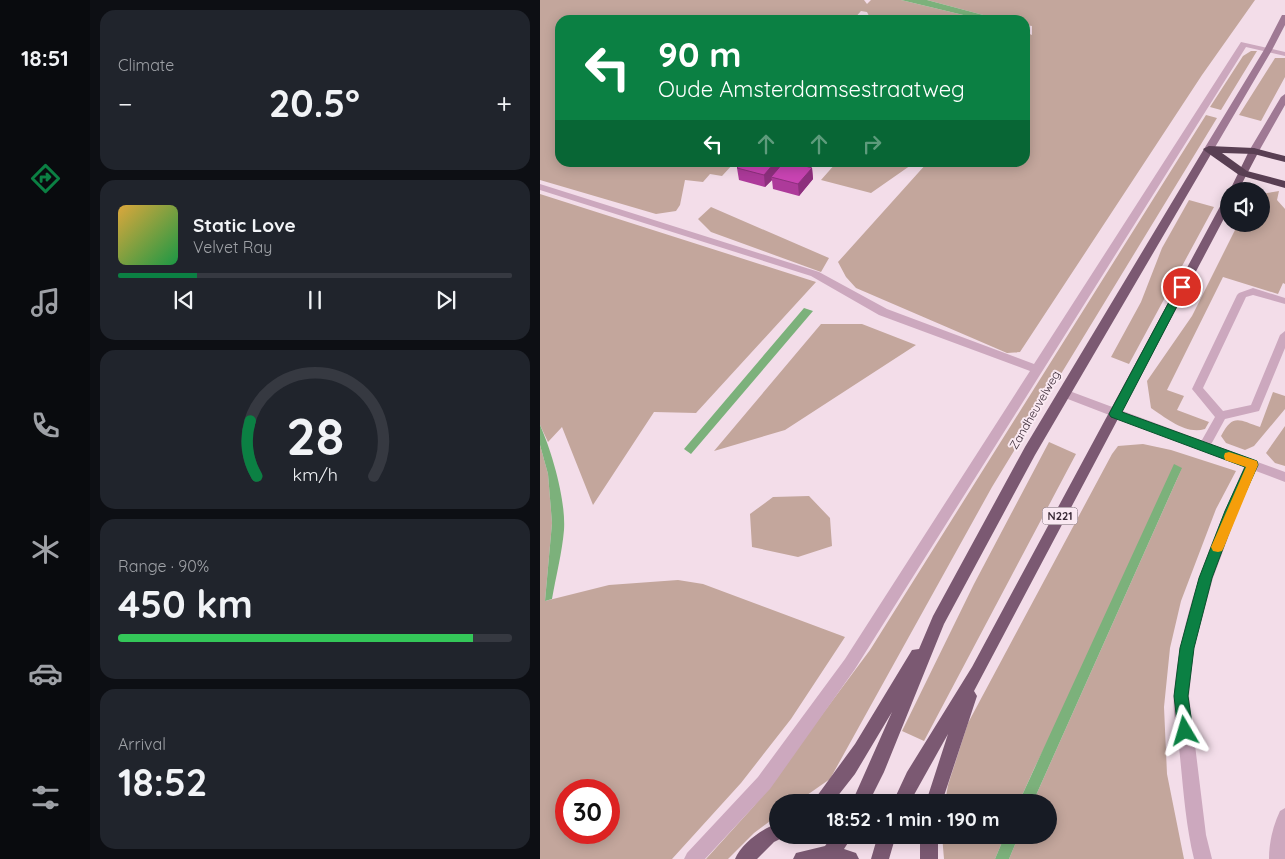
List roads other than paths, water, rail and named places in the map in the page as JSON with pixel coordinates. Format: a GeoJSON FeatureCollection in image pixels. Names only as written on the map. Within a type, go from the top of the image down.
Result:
{"type":"FeatureCollection","features":[{"type":"Feature","properties":{"kind":"highway"},"geometry":{"type":"LineString","coordinates":[[1209,148],[1254,151],[1285,159]]}},
{"type":"Feature","properties":{"kind":"highway"},"geometry":{"type":"LineString","coordinates":[[1209,148],[1243,173],[1285,185]]}},
{"type":"Feature","properties":{"kind":"main road","name":"Zandheuvelweg"},"geometry":{"type":"LineString","coordinates":[[864,794],[878,766],[938,621],[1012,484],[1233,106],[1268,50],[1285,18]]}},
{"type":"Feature","properties":{"kind":"main road"},"geometry":{"type":"LineString","coordinates":[[1238,182],[1285,97]]}},
{"type":"Feature","properties":{"kind":"main road","name":"N221"},"geometry":{"type":"LineString","coordinates":[[906,794],[913,778],[977,672],[1220,216]]}},
{"type":"Feature","properties":{"kind":"main road"},"geometry":{"type":"LineString","coordinates":[[830,794],[855,758],[938,621]]}},
{"type":"Feature","properties":{"kind":"main road","name":"N221"},"geometry":{"type":"LineString","coordinates":[[937,794],[977,672]]}},
{"type":"Feature","properties":{"kind":"main road"},"geometry":{"type":"LineString","coordinates":[[744,859],[769,835]]}},
{"type":"Feature","properties":{"kind":"main road"},"geometry":{"type":"LineString","coordinates":[[830,854],[837,844]]}},
{"type":"Feature","properties":{"kind":"main road"},"geometry":{"type":"LineString","coordinates":[[880,859],[884,844]]}},
{"type":"Feature","properties":{"kind":"main road"},"geometry":{"type":"LineString","coordinates":[[929,844],[929,859]]}},
{"type":"Feature","properties":{"kind":"main road"},"geometry":{"type":"LineString","coordinates":[[802,859],[830,854],[850,859]]}},
{"type":"Feature","properties":{"kind":"street","name":"Zandheuvelweg"},"geometry":{"type":"LineString","coordinates":[[1036,369],[1244,44],[1268,50]]}},
{"type":"Feature","properties":{"kind":"street"},"geometry":{"type":"LineString","coordinates":[[1268,50],[1285,54]]}},
{"type":"Feature","properties":{"kind":"street"},"geometry":{"type":"LineString","coordinates":[[540,187],[815,274],[883,312],[1036,369],[850,664],[764,783],[693,859]]}},
{"type":"Feature","properties":{"kind":"street"},"geometry":{"type":"LineString","coordinates":[[1064,393],[1252,465],[1231,511],[1206,578],[1187,648],[1181,696],[1197,835],[1203,859]]}},
{"type":"Feature","properties":{"kind":"lane"},"geometry":{"type":"LineString","coordinates":[[1221,416],[1197,389],[1242,294],[1253,291],[1285,301]]}},
{"type":"Feature","properties":{"kind":"lane"},"geometry":{"type":"LineString","coordinates":[[1204,448],[1221,416],[1255,408],[1285,335]]}},
{"type":"Feature","properties":{"kind":"lane"},"geometry":{"type":"LineString","coordinates":[[1252,465],[1285,477]]}},
{"type":"Feature","properties":{"kind":"lane"},"geometry":{"type":"LineString","coordinates":[[1277,859],[1277,844],[1285,816]]}}]}
